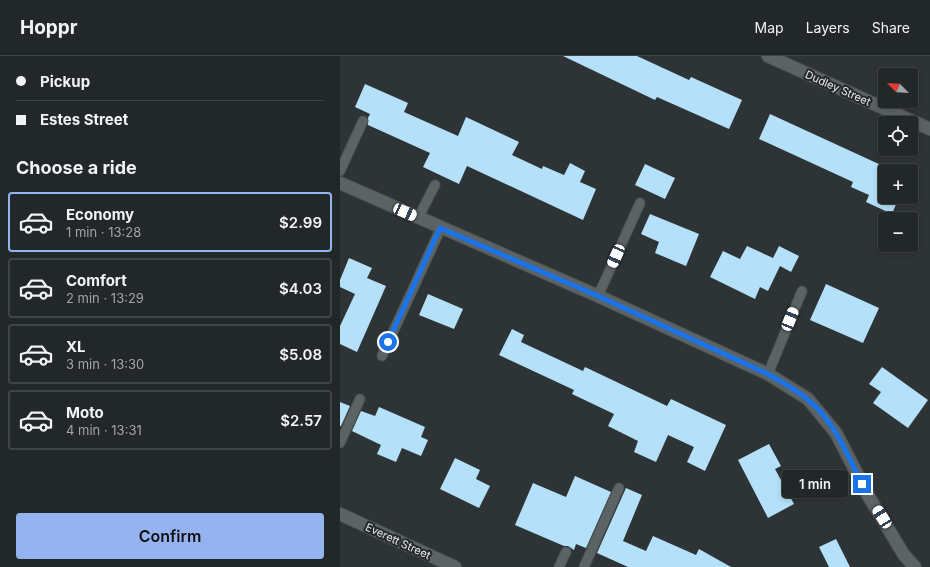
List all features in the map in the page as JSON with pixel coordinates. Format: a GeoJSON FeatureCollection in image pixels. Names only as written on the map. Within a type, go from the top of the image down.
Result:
{"type":"FeatureCollection","features":[{"type":"Feature","properties":{"kind":"street","name":"Dudley Street"},"geometry":{"type":"LineString","coordinates":[[768,56],[930,129]]}},
{"type":"Feature","properties":{"kind":"street"},"geometry":{"type":"LineString","coordinates":[[340,183],[598,296],[768,374],[808,399],[836,433],[869,497],[904,555],[915,567]]}},
{"type":"Feature","properties":{"kind":"street","name":"Everett Street"},"geometry":{"type":"LineString","coordinates":[[340,514],[455,567]]}},
{"type":"Feature","properties":{"kind":"lane"},"geometry":{"type":"LineString","coordinates":[[340,171],[363,122]]}},
{"type":"Feature","properties":{"kind":"lane"},"geometry":{"type":"LineString","coordinates":[[418,218],[435,185]]}},
{"type":"Feature","properties":{"kind":"lane"},"geometry":{"type":"LineString","coordinates":[[598,296],[640,203]]}},
{"type":"Feature","properties":{"kind":"lane"},"geometry":{"type":"LineString","coordinates":[[382,356],[440,228]]}},
{"type":"Feature","properties":{"kind":"lane"},"geometry":{"type":"LineString","coordinates":[[768,374],[802,291]]}},
{"type":"Feature","properties":{"kind":"lane"},"geometry":{"type":"LineString","coordinates":[[340,443],[360,399]]}},
{"type":"Feature","properties":{"kind":"lane"},"geometry":{"type":"LineString","coordinates":[[584,567],[619,488]]}},
{"type":"Feature","properties":{"kind":"lane"},"geometry":{"type":"LineString","coordinates":[[559,567],[566,552]]}},
{"type":"Feature","properties":{"kind":"building"},"geometry":{"type":"Polygon","coordinates":[[[563,56],[637,56],[689,80],[691,77],[742,100],[729,129],[657,97],[655,100],[563,56]]]}},
{"type":"Feature","properties":{"kind":"building"},"geometry":{"type":"Polygon","coordinates":[[[365,84],[408,103],[404,112],[458,136],[466,117],[519,142],[512,155],[542,169],[543,166],[564,175],[570,163],[585,171],[580,182],[596,189],[583,220],[467,166],[459,184],[423,167],[430,153],[368,125],[368,118],[370,114],[355,107],[365,84]]]}},
{"type":"Feature","properties":{"kind":"building"},"geometry":{"type":"Polygon","coordinates":[[[770,114],[879,164],[878,204],[896,204],[893,212],[888,212],[866,202],[869,195],[851,187],[853,182],[759,139],[770,114]]]}},
{"type":"Feature","properties":{"kind":"building"},"geometry":{"type":"Polygon","coordinates":[[[645,164],[675,178],[665,199],[635,185],[645,164]]]}},
{"type":"Feature","properties":{"kind":"building"},"geometry":{"type":"Polygon","coordinates":[[[650,214],[699,234],[686,266],[655,253],[659,242],[641,234],[650,214]]]}},
{"type":"Feature","properties":{"kind":"building"},"geometry":{"type":"Polygon","coordinates":[[[747,246],[773,258],[779,246],[799,256],[791,272],[780,266],[768,291],[760,287],[755,299],[710,277],[723,251],[740,259],[747,246]]]}},
{"type":"Feature","properties":{"kind":"building"},"geometry":{"type":"Polygon","coordinates":[[[349,258],[372,268],[367,278],[386,286],[357,352],[340,344],[340,326],[355,294],[340,287],[340,280],[349,258]]]}},
{"type":"Feature","properties":{"kind":"building"},"geometry":{"type":"Polygon","coordinates":[[[826,284],[879,308],[863,343],[810,320],[826,284]]]}},
{"type":"Feature","properties":{"kind":"building"},"geometry":{"type":"Polygon","coordinates":[[[428,294],[463,309],[454,329],[419,315],[428,294]]]}},
{"type":"Feature","properties":{"kind":"building"},"geometry":{"type":"Polygon","coordinates":[[[512,329],[524,335],[521,342],[583,371],[585,367],[667,406],[671,399],[726,425],[705,471],[687,462],[694,447],[668,435],[656,462],[634,452],[638,441],[608,426],[614,414],[572,394],[574,390],[499,355],[512,329]]]}},
{"type":"Feature","properties":{"kind":"building"},"geometry":{"type":"Polygon","coordinates":[[[882,367],[928,400],[908,428],[873,403],[881,392],[869,384],[882,367]]]}},
{"type":"Feature","properties":{"kind":"building"},"geometry":{"type":"Polygon","coordinates":[[[340,402],[350,406],[341,426],[340,426],[340,402]]]}},
{"type":"Feature","properties":{"kind":"building"},"geometry":{"type":"Polygon","coordinates":[[[379,407],[425,427],[421,437],[428,440],[421,456],[402,448],[396,462],[377,454],[381,445],[352,431],[361,411],[375,416],[379,407]]]}},
{"type":"Feature","properties":{"kind":"building"},"geometry":{"type":"Polygon","coordinates":[[[769,444],[781,466],[775,469],[794,504],[768,518],[738,460],[769,444]]]}},
{"type":"Feature","properties":{"kind":"building"},"geometry":{"type":"Polygon","coordinates":[[[455,458],[480,470],[476,479],[490,486],[479,508],[440,489],[455,458]]]}},
{"type":"Feature","properties":{"kind":"building"},"geometry":{"type":"Polygon","coordinates":[[[575,476],[611,492],[586,548],[576,544],[574,550],[568,546],[564,546],[515,525],[533,483],[566,497],[575,476]]]}},
{"type":"Feature","properties":{"kind":"building"},"geometry":{"type":"Polygon","coordinates":[[[626,488],[642,495],[623,541],[646,551],[653,536],[696,555],[699,549],[731,567],[628,567],[597,553],[626,488]]]}},
{"type":"Feature","properties":{"kind":"building"},"geometry":{"type":"Polygon","coordinates":[[[836,539],[850,567],[829,567],[819,547],[836,539]]]}},
{"type":"Feature","properties":{"kind":"route"},"geometry":{"type":"LineString","coordinates":[[388,342],[440,228],[598,296],[768,374],[788,386],[808,399],[821,413],[836,433],[862,484]]}}]}
